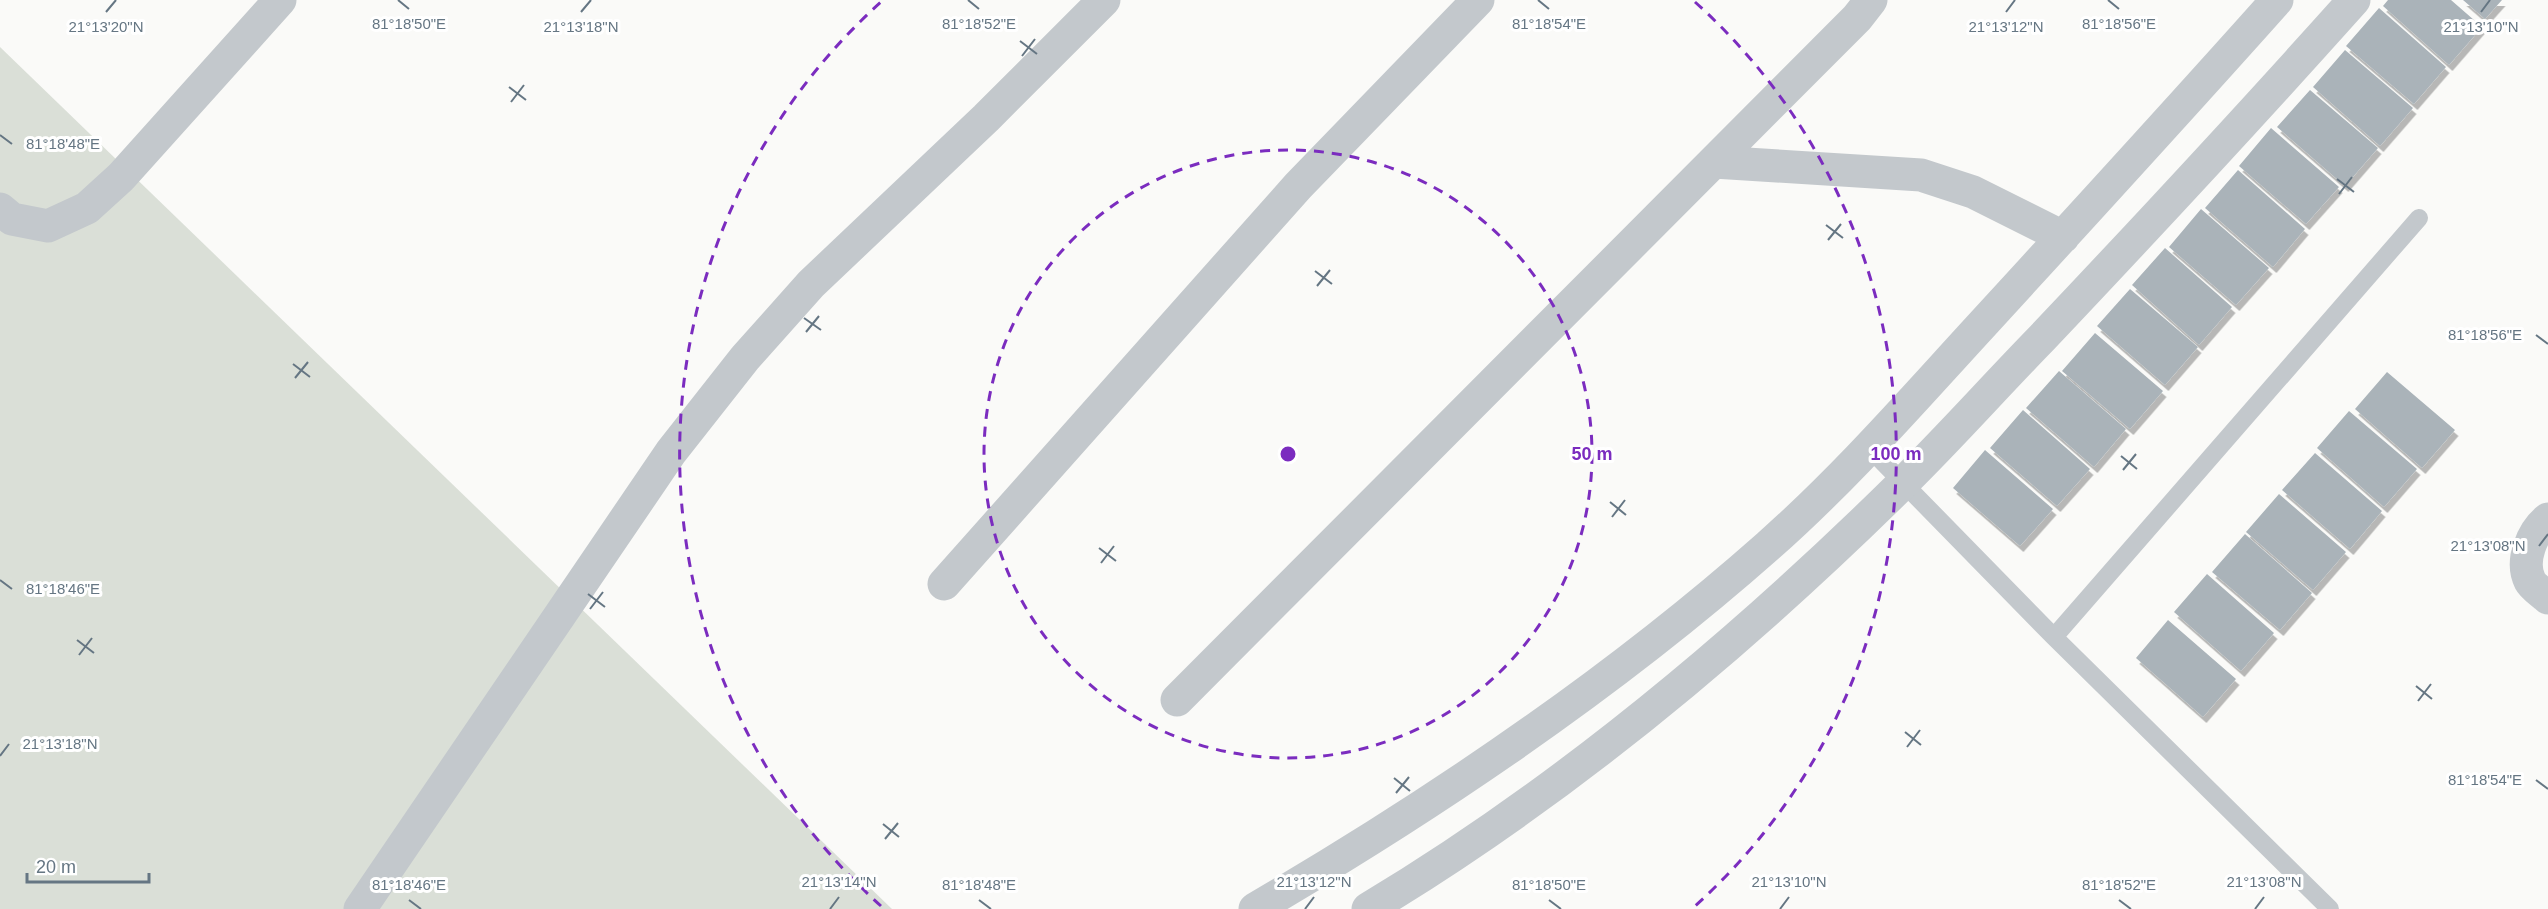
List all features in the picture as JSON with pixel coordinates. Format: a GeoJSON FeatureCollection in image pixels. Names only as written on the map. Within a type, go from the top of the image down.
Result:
{"type":"FeatureCollection","features":[{"type":"Feature","properties":{"kind":"street"},"geometry":{"type":"LineString","coordinates":[[0,209],[12,219],[48,226],[87,208],[121,177],[280,0]]}},
{"type":"Feature","properties":{"kind":"street"},"geometry":{"type":"LineString","coordinates":[[360,909],[671,452],[745,358],[811,284],[986,118],[1104,0]]}},
{"type":"Feature","properties":{"kind":"street"},"geometry":{"type":"LineString","coordinates":[[944,584],[1298,186],[1478,0]]}},
{"type":"Feature","properties":{"kind":"street"},"geometry":{"type":"LineString","coordinates":[[1177,700],[1857,18],[1871,0]]}},
{"type":"Feature","properties":{"kind":"street"},"geometry":{"type":"LineString","coordinates":[[1255,909],[1341,858],[1498,756],[1665,635],[1771,544],[1869,448],[2277,0]]}},
{"type":"Feature","properties":{"kind":"street"},"geometry":{"type":"LineString","coordinates":[[1368,909],[1531,804],[1695,674],[1902,484],[2216,155],[2354,0]]}},
{"type":"Feature","properties":{"kind":"street"},"geometry":{"type":"LineString","coordinates":[[1714,162],[1921,175],[1973,192],[2063,237]]}},
{"type":"Feature","properties":{"kind":"street"},"geometry":{"type":"LineString","coordinates":[[2548,519],[2540,526],[2526,558],[2530,582],[2548,598]]}},
{"type":"Feature","properties":{"kind":"lane"},"geometry":{"type":"LineString","coordinates":[[2054,637],[2419,218]]}},
{"type":"Feature","properties":{"kind":"lane"},"geometry":{"type":"LineString","coordinates":[[1869,448],[2054,637],[2330,909]]}},
{"type":"Feature","properties":{"kind":"shaded area"},"geometry":{"type":"Polygon","coordinates":[[[0,47],[892,909],[0,909],[0,47]]]}},
{"type":"Feature","properties":{"kind":"building"},"geometry":{"type":"Polygon","coordinates":[[[2388,0],[2451,0],[2482,27],[2449,65],[2383,6],[2388,0]]]}},
{"type":"Feature","properties":{"kind":"building"},"geometry":{"type":"Polygon","coordinates":[[[2463,0],[2502,0],[2485,19],[2463,0]]]}},
{"type":"Feature","properties":{"kind":"building"},"geometry":{"type":"Polygon","coordinates":[[[2379,8],[2446,67],[2414,104],[2346,46],[2379,8]]]}},
{"type":"Feature","properties":{"kind":"building"},"geometry":{"type":"Polygon","coordinates":[[[2345,50],[2413,108],[2380,146],[2313,87],[2345,50]]]}},
{"type":"Feature","properties":{"kind":"building"},"geometry":{"type":"Polygon","coordinates":[[[2310,90],[2378,148],[2345,186],[2277,127],[2310,90]]]}},
{"type":"Feature","properties":{"kind":"building"},"geometry":{"type":"Polygon","coordinates":[[[2271,128],[2339,187],[2306,224],[2239,166],[2271,128]]]}},
{"type":"Feature","properties":{"kind":"building"},"geometry":{"type":"Polygon","coordinates":[[[2238,170],[2305,229],[2273,267],[2205,208],[2238,170]]]}},
{"type":"Feature","properties":{"kind":"building"},"geometry":{"type":"Polygon","coordinates":[[[2201,209],[2269,268],[2236,305],[2169,247],[2201,209]]]}},
{"type":"Feature","properties":{"kind":"building"},"geometry":{"type":"Polygon","coordinates":[[[2165,248],[2232,307],[2199,345],[2132,285],[2165,248]]]}},
{"type":"Feature","properties":{"kind":"building"},"geometry":{"type":"Polygon","coordinates":[[[2130,289],[2198,347],[2165,385],[2097,326],[2130,289]]]}},
{"type":"Feature","properties":{"kind":"building"},"geometry":{"type":"Polygon","coordinates":[[[2095,333],[2163,391],[2130,429],[2062,371],[2095,333]]]}},
{"type":"Feature","properties":{"kind":"building"},"geometry":{"type":"Polygon","coordinates":[[[2059,371],[2126,429],[2094,467],[2026,408],[2059,371]]]}},
{"type":"Feature","properties":{"kind":"building"},"geometry":{"type":"Polygon","coordinates":[[[2387,372],[2455,430],[2422,468],[2355,409],[2387,372]]]}},
{"type":"Feature","properties":{"kind":"building"},"geometry":{"type":"Polygon","coordinates":[[[2023,410],[2090,469],[2057,506],[1990,448],[2023,410]]]}},
{"type":"Feature","properties":{"kind":"building"},"geometry":{"type":"Polygon","coordinates":[[[2349,411],[2417,469],[2384,507],[2317,448],[2349,411]]]}},
{"type":"Feature","properties":{"kind":"building"},"geometry":{"type":"Polygon","coordinates":[[[1985,450],[2053,509],[2020,546],[1953,488],[1985,450]]]}},
{"type":"Feature","properties":{"kind":"building"},"geometry":{"type":"Polygon","coordinates":[[[2315,453],[2382,511],[2350,549],[2282,490],[2315,453]]]}},
{"type":"Feature","properties":{"kind":"building"},"geometry":{"type":"Polygon","coordinates":[[[2279,494],[2346,552],[2313,590],[2246,532],[2279,494]]]}},
{"type":"Feature","properties":{"kind":"building"},"geometry":{"type":"Polygon","coordinates":[[[2245,534],[2312,593],[2280,630],[2212,572],[2245,534]]]}},
{"type":"Feature","properties":{"kind":"building"},"geometry":{"type":"Polygon","coordinates":[[[2207,574],[2274,633],[2241,671],[2174,612],[2207,574]]]}},
{"type":"Feature","properties":{"kind":"building"},"geometry":{"type":"Polygon","coordinates":[[[2168,620],[2236,679],[2203,717],[2136,658],[2168,620]]]}}]}
